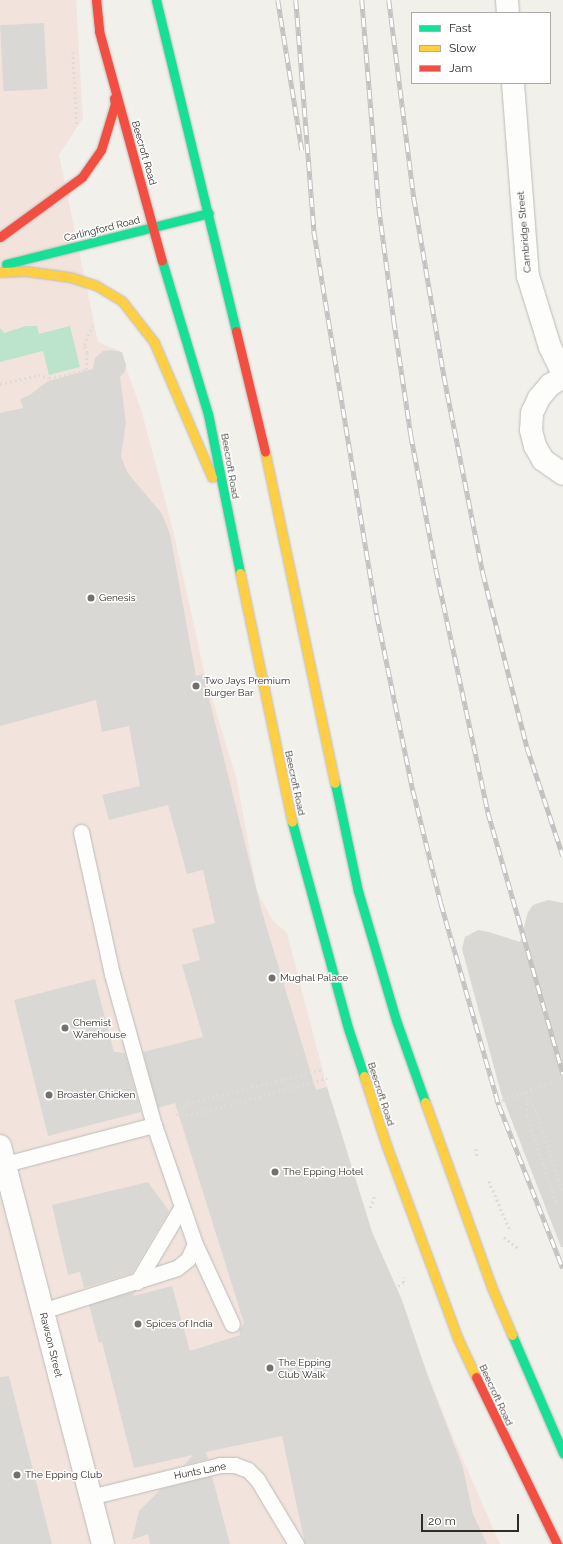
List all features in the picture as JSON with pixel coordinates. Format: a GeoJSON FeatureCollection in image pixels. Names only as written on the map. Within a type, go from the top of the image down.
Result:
{"type":"FeatureCollection","features":[{"type":"Feature","properties":{"kind":"main road","name":"Beecroft Road"},"geometry":{"type":"LineString","coordinates":[[96,0],[99,31],[108,66],[208,414],[226,510],[294,831],[360,1067],[387,1147],[458,1339],[557,1544]]}},
{"type":"Feature","properties":{"kind":"main road"},"geometry":{"type":"LineString","coordinates":[[156,0],[209,213],[272,481],[358,891],[396,1020],[489,1281],[540,1405],[563,1453]]}},
{"type":"Feature","properties":{"kind":"main road"},"geometry":{"type":"LineString","coordinates":[[0,237],[64,193],[82,177],[102,150],[115,104],[108,66]]}},
{"type":"Feature","properties":{"kind":"main road","name":"Carlingford Road"},"geometry":{"type":"LineString","coordinates":[[0,265],[209,213]]}},
{"type":"Feature","properties":{"kind":"main road"},"geometry":{"type":"LineString","coordinates":[[0,272],[41,273],[85,281],[122,301],[133,313],[158,352],[226,510]]}},
{"type":"Feature","properties":{"kind":"street"},"geometry":{"type":"LineString","coordinates":[[507,0],[508,12]]}},
{"type":"Feature","properties":{"kind":"street","name":"Cambridge Street"},"geometry":{"type":"LineString","coordinates":[[513,84],[528,276],[550,347],[563,375],[550,385],[539,398],[532,413],[530,430],[535,446],[543,460],[563,474]]}},
{"type":"Feature","properties":{"kind":"street","name":"Rawson Street"},"geometry":{"type":"LineString","coordinates":[[2,1155],[103,1544]]}},
{"type":"Feature","properties":{"kind":"lane"},"geometry":{"type":"LineString","coordinates":[[81,832],[112,974],[154,1125],[181,1208],[195,1244],[232,1324]]}},
{"type":"Feature","properties":{"kind":"lane"},"geometry":{"type":"LineString","coordinates":[[2,1155],[154,1125]]}},
{"type":"Feature","properties":{"kind":"lane"},"geometry":{"type":"LineString","coordinates":[[137,1282],[181,1208]]}},
{"type":"Feature","properties":{"kind":"lane"},"geometry":{"type":"LineString","coordinates":[[42,1310],[137,1282],[176,1268],[188,1259],[195,1244]]}},
{"type":"Feature","properties":{"kind":"lane","name":"Hunts Lane"},"geometry":{"type":"LineString","coordinates":[[90,1497],[220,1465],[235,1465],[248,1470],[257,1479],[296,1544]]}},
{"type":"Feature","properties":{"kind":"path"},"geometry":{"type":"LineString","coordinates":[[73,47],[78,131]]}},
{"type":"Feature","properties":{"kind":"path"},"geometry":{"type":"LineString","coordinates":[[0,384],[38,375],[50,378],[86,370],[87,353],[84,345],[92,326]]}},
{"type":"Feature","properties":{"kind":"path"},"geometry":{"type":"LineString","coordinates":[[154,1125],[179,1113],[188,1103],[323,1068]]}},
{"type":"Feature","properties":{"kind":"path"},"geometry":{"type":"LineString","coordinates":[[179,1113],[191,1115],[327,1078]]}},
{"type":"Feature","properties":{"kind":"path"},"geometry":{"type":"LineString","coordinates":[[502,1100],[552,1082]]}},
{"type":"Feature","properties":{"kind":"path"},"geometry":{"type":"LineString","coordinates":[[525,1092],[537,1112],[563,1190]]}},
{"type":"Feature","properties":{"kind":"path"},"geometry":{"type":"LineString","coordinates":[[528,1099],[527,1115],[557,1203]]}},
{"type":"Feature","properties":{"kind":"path"},"geometry":{"type":"LineString","coordinates":[[489,1181],[510,1230]]}},
{"type":"Feature","properties":{"kind":"path"},"geometry":{"type":"LineString","coordinates":[[370,1208],[374,1200],[373,1191]]}},
{"type":"Feature","properties":{"kind":"shaded area"},"geometry":{"type":"Polygon","coordinates":[[[0,0],[76,0],[83,118],[59,155],[98,342],[120,351],[141,409],[173,530],[204,671],[237,781],[257,891],[273,921],[287,933],[327,1087],[372,1232],[450,1430],[500,1544],[0,1544],[0,0]]]}},
{"type":"Feature","properties":{"kind":"green space"},"geometry":{"type":"Polygon","coordinates":[[[26,326],[37,326],[39,334],[70,326],[80,367],[49,375],[43,351],[0,362],[0,328],[4,333],[26,326]]]}},
{"type":"Feature","properties":{"kind":"building"},"geometry":{"type":"Polygon","coordinates":[[[44,23],[47,89],[4,91],[0,25],[44,23]]]}},
{"type":"Feature","properties":{"kind":"building"},"geometry":{"type":"Polygon","coordinates":[[[111,350],[122,352],[126,365],[125,372],[120,377],[126,422],[121,456],[127,472],[162,514],[170,534],[196,676],[203,674],[262,912],[316,1090],[327,1087],[372,1232],[402,1300],[427,1374],[463,1468],[473,1514],[487,1544],[305,1544],[282,1436],[206,1452],[208,1459],[184,1465],[193,1455],[134,1468],[102,1342],[99,1343],[89,1305],[136,1291],[133,1296],[172,1286],[190,1351],[240,1335],[239,1330],[244,1323],[175,1103],[158,1108],[143,1052],[203,1037],[182,965],[200,960],[192,929],[215,923],[203,870],[187,874],[168,805],[109,820],[102,795],[140,786],[129,726],[102,732],[96,700],[0,726],[0,413],[23,408],[20,399],[31,394],[48,381],[93,369],[95,358],[103,351],[111,350]]]}},
{"type":"Feature","properties":{"kind":"building"},"geometry":{"type":"Polygon","coordinates":[[[548,900],[563,903],[563,1247],[561,1247],[501,1093],[462,949],[465,937],[478,930],[520,942],[528,912],[533,905],[548,900]]]}},
{"type":"Feature","properties":{"kind":"building"},"geometry":{"type":"Polygon","coordinates":[[[95,979],[114,1052],[125,1053],[141,1112],[48,1136],[14,1000],[95,979]]]}},
{"type":"Feature","properties":{"kind":"building"},"geometry":{"type":"Polygon","coordinates":[[[148,1182],[169,1211],[132,1273],[84,1288],[80,1272],[68,1275],[52,1205],[148,1182]]]}},
{"type":"Feature","properties":{"kind":"building","name":"The Epping Club"},"geometry":{"type":"Polygon","coordinates":[[[9,1376],[52,1544],[0,1544],[0,1377],[9,1376]]]}},
{"type":"Feature","properties":{"kind":"building"},"geometry":{"type":"Polygon","coordinates":[[[212,1476],[230,1544],[150,1544],[148,1534],[132,1540],[139,1511],[161,1489],[212,1476]]]}},
{"type":"Feature","properties":{"kind":"railway"},"geometry":{"type":"LineString","coordinates":[[278,0],[302,150]]}},
{"type":"Feature","properties":{"kind":"railway"},"geometry":{"type":"LineString","coordinates":[[296,0],[314,231],[377,615],[413,790],[441,903],[499,1105],[563,1268]]}},
{"type":"Feature","properties":{"kind":"railway"},"geometry":{"type":"LineString","coordinates":[[362,0],[379,208],[411,435],[436,569],[488,812],[563,1073]]}},
{"type":"Feature","properties":{"kind":"railway"},"geometry":{"type":"LineString","coordinates":[[389,0],[414,198],[444,376],[483,573],[527,747],[563,856]]}},
{"type":"Feature","properties":{"kind":"traffic: fast"},"geometry":{"type":"LineString","coordinates":[[156,0],[236,331]]}},
{"type":"Feature","properties":{"kind":"traffic: fast"},"geometry":{"type":"LineString","coordinates":[[6,264],[209,213]]}},
{"type":"Feature","properties":{"kind":"traffic: fast"},"geometry":{"type":"LineString","coordinates":[[162,261],[208,414],[240,573]]}},
{"type":"Feature","properties":{"kind":"traffic: fast"},"geometry":{"type":"LineString","coordinates":[[335,783],[358,891],[396,1020],[425,1102]]}},
{"type":"Feature","properties":{"kind":"traffic: fast"},"geometry":{"type":"LineString","coordinates":[[292,822],[348,1028],[364,1076]]}},
{"type":"Feature","properties":{"kind":"traffic: fast"},"geometry":{"type":"LineString","coordinates":[[512,1335],[563,1453]]}},
{"type":"Feature","properties":{"kind":"traffic: slow"},"geometry":{"type":"LineString","coordinates":[[0,272],[26,271],[70,277],[97,286],[122,301],[154,342],[212,477]]}},
{"type":"Feature","properties":{"kind":"traffic: slow"},"geometry":{"type":"LineString","coordinates":[[265,452],[335,783]]}},
{"type":"Feature","properties":{"kind":"traffic: slow"},"geometry":{"type":"LineString","coordinates":[[240,573],[292,822]]}},
{"type":"Feature","properties":{"kind":"traffic: slow"},"geometry":{"type":"LineString","coordinates":[[364,1076],[387,1147],[458,1339],[476,1377]]}},
{"type":"Feature","properties":{"kind":"traffic: slow"},"geometry":{"type":"LineString","coordinates":[[425,1102],[492,1288],[512,1335]]}},
{"type":"Feature","properties":{"kind":"traffic: jam"},"geometry":{"type":"LineString","coordinates":[[96,0],[99,31],[162,261]]}},
{"type":"Feature","properties":{"kind":"traffic: jam"},"geometry":{"type":"LineString","coordinates":[[0,237],[82,177],[101,150],[115,104],[114,98]]}},
{"type":"Feature","properties":{"kind":"traffic: jam"},"geometry":{"type":"LineString","coordinates":[[236,331],[265,452]]}},
{"type":"Feature","properties":{"kind":"traffic: jam"},"geometry":{"type":"LineString","coordinates":[[476,1377],[557,1544]]}},
{"type":"Feature","properties":{"kind":"place","name":"Genesis"},"geometry":{"type":"Point","coordinates":[91,598]}},
{"type":"Feature","properties":{"kind":"place","name":"Two Jays Premium Burger Bar"},"geometry":{"type":"Point","coordinates":[196,686]}},
{"type":"Feature","properties":{"kind":"place","name":"Mughal Palace"},"geometry":{"type":"Point","coordinates":[272,978]}},
{"type":"Feature","properties":{"kind":"place","name":"Chemist Warehouse"},"geometry":{"type":"Point","coordinates":[65,1028]}},
{"type":"Feature","properties":{"kind":"place","name":"Broaster Chicken"},"geometry":{"type":"Point","coordinates":[49,1095]}},
{"type":"Feature","properties":{"kind":"place","name":"The Epping Hotel"},"geometry":{"type":"Point","coordinates":[275,1172]}},
{"type":"Feature","properties":{"kind":"place","name":"Spices of India"},"geometry":{"type":"Point","coordinates":[138,1324]}},
{"type":"Feature","properties":{"kind":"place","name":"The Epping Club Walk"},"geometry":{"type":"Point","coordinates":[270,1368]}},
{"type":"Feature","properties":{"kind":"place","name":"The Epping Club"},"geometry":{"type":"Point","coordinates":[17,1475]}}]}
